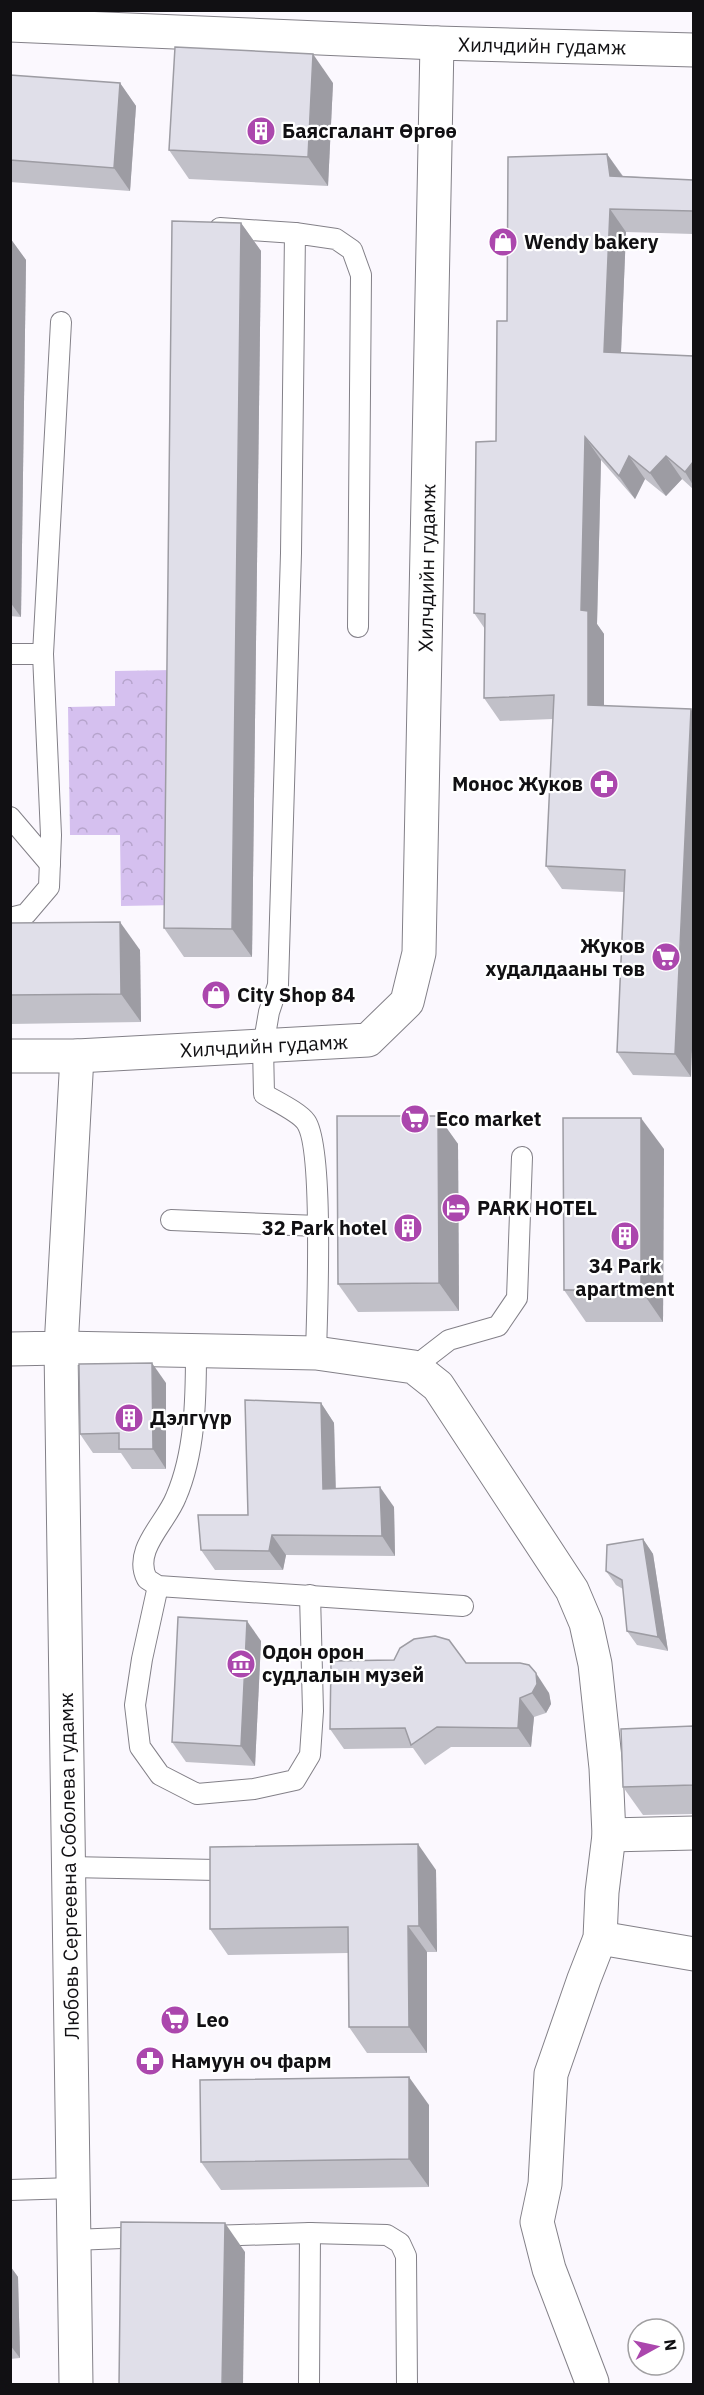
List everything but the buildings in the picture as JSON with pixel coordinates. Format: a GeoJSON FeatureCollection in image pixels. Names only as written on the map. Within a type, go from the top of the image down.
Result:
{"type":"FeatureCollection","features":[{"type":"Feature","properties":{"kind":"street"},"geometry":{"type":"LineString","coordinates":[[10,25],[437,43]]}},
{"type":"Feature","properties":{"kind":"street","name":"Хилчдийн гудамж"},"geometry":{"type":"LineString","coordinates":[[10,1056],[77,1056],[368,1040],[407,1002],[419,954],[437,43],[693,50]]}},
{"type":"Feature","properties":{"kind":"street","name":"Любовь Сергеевна Соболева гудамж"},"geometry":{"type":"LineString","coordinates":[[76,2385],[61,1348],[77,1056]]}},
{"type":"Feature","properties":{"kind":"street"},"geometry":{"type":"LineString","coordinates":[[10,1349],[316,1353],[414,1367],[438,1386],[572,1590],[586,1623],[595,1664],[606,1768],[609,1835],[602,1892],[600,1938],[551,2074],[545,2184],[537,2222],[549,2269],[592,2382]]}},
{"type":"Feature","properties":{"kind":"street"},"geometry":{"type":"LineString","coordinates":[[609,1835],[693,1833]]}},
{"type":"Feature","properties":{"kind":"street"},"geometry":{"type":"LineString","coordinates":[[600,1938],[693,1954]]}},
{"type":"Feature","properties":{"kind":"lane"},"geometry":{"type":"LineString","coordinates":[[200,227],[295,233],[336,239],[352,250],[361,275],[358,627]]}},
{"type":"Feature","properties":{"kind":"lane"},"geometry":{"type":"LineString","coordinates":[[295,233],[291,553],[278,985],[269,1012],[262,1047],[264,1094],[306,1122],[313,1141],[318,1226],[316,1353]]}},
{"type":"Feature","properties":{"kind":"lane"},"geometry":{"type":"LineString","coordinates":[[10,918],[26,914],[49,887],[51,835],[43,654],[61,322]]}},
{"type":"Feature","properties":{"kind":"lane"},"geometry":{"type":"LineString","coordinates":[[10,654],[43,654]]}},
{"type":"Feature","properties":{"kind":"lane"},"geometry":{"type":"LineString","coordinates":[[10,818],[50,864]]}},
{"type":"Feature","properties":{"kind":"lane"},"geometry":{"type":"LineString","coordinates":[[414,1367],[448,1340],[498,1326],[517,1298],[522,1157]]}},
{"type":"Feature","properties":{"kind":"lane"},"geometry":{"type":"LineString","coordinates":[[171,1220],[318,1226]]}},
{"type":"Feature","properties":{"kind":"lane"},"geometry":{"type":"LineString","coordinates":[[196,1352],[190,1449],[176,1497],[145,1551],[142,1563],[147,1579],[158,1586],[463,1606]]}},
{"type":"Feature","properties":{"kind":"lane"},"geometry":{"type":"LineString","coordinates":[[158,1586],[142,1659],[135,1705],[140,1747],[160,1775],[197,1794],[254,1789],[295,1780],[310,1755],[313,1711],[310,1595]]}},
{"type":"Feature","properties":{"kind":"lane"},"geometry":{"type":"LineString","coordinates":[[69,1867],[217,1870]]}},
{"type":"Feature","properties":{"kind":"lane"},"geometry":{"type":"LineString","coordinates":[[10,2190],[73,2188]]}},
{"type":"Feature","properties":{"kind":"lane"},"geometry":{"type":"LineString","coordinates":[[196,2236],[310,2233],[387,2235],[400,2243],[406,2256],[407,2385]]}},
{"type":"Feature","properties":{"kind":"lane"},"geometry":{"type":"LineString","coordinates":[[309,2385],[310,2233]]}},
{"type":"Feature","properties":{"kind":"lane"},"geometry":{"type":"LineString","coordinates":[[74,2240],[161,2237]]}},
{"type":"Feature","properties":{"kind":"green space"},"geometry":{"type":"Polygon","coordinates":[[[174,670],[177,905],[121,906],[120,835],[70,835],[68,707],[115,706],[115,671],[174,670]]]}},
{"type":"Feature","properties":{"kind":"place","name":"Баясгалант Өргөө"},"geometry":{"type":"Point","coordinates":[261,131]}},
{"type":"Feature","properties":{"kind":"place","name":"Wendy bakery"},"geometry":{"type":"Point","coordinates":[503,242]}},
{"type":"Feature","properties":{"kind":"place","name":"Монос Жуков"},"geometry":{"type":"Point","coordinates":[604,784]}},
{"type":"Feature","properties":{"kind":"place","name":"Жуков худалдааны төв"},"geometry":{"type":"Point","coordinates":[666,957]}},
{"type":"Feature","properties":{"kind":"place","name":"City Shop 84"},"geometry":{"type":"Point","coordinates":[216,995]}},
{"type":"Feature","properties":{"kind":"place","name":"Eco market"},"geometry":{"type":"Point","coordinates":[415,1119]}},
{"type":"Feature","properties":{"kind":"place","name":"PARK HOTEL"},"geometry":{"type":"Point","coordinates":[456,1208]}},
{"type":"Feature","properties":{"kind":"place","name":"32 Park hotel"},"geometry":{"type":"Point","coordinates":[408,1228]}},
{"type":"Feature","properties":{"kind":"place","name":"34 Park apartment"},"geometry":{"type":"Point","coordinates":[625,1236]}},
{"type":"Feature","properties":{"kind":"place","name":"Дэлгүүр"},"geometry":{"type":"Point","coordinates":[129,1418]}},
{"type":"Feature","properties":{"kind":"place","name":"Одон орон судлалын музей"},"geometry":{"type":"Point","coordinates":[241,1664]}},
{"type":"Feature","properties":{"kind":"place","name":"Leo"},"geometry":{"type":"Point","coordinates":[175,2020]}},
{"type":"Feature","properties":{"kind":"place","name":"Намуун оч фарм"},"geometry":{"type":"Point","coordinates":[150,2061]}}]}
